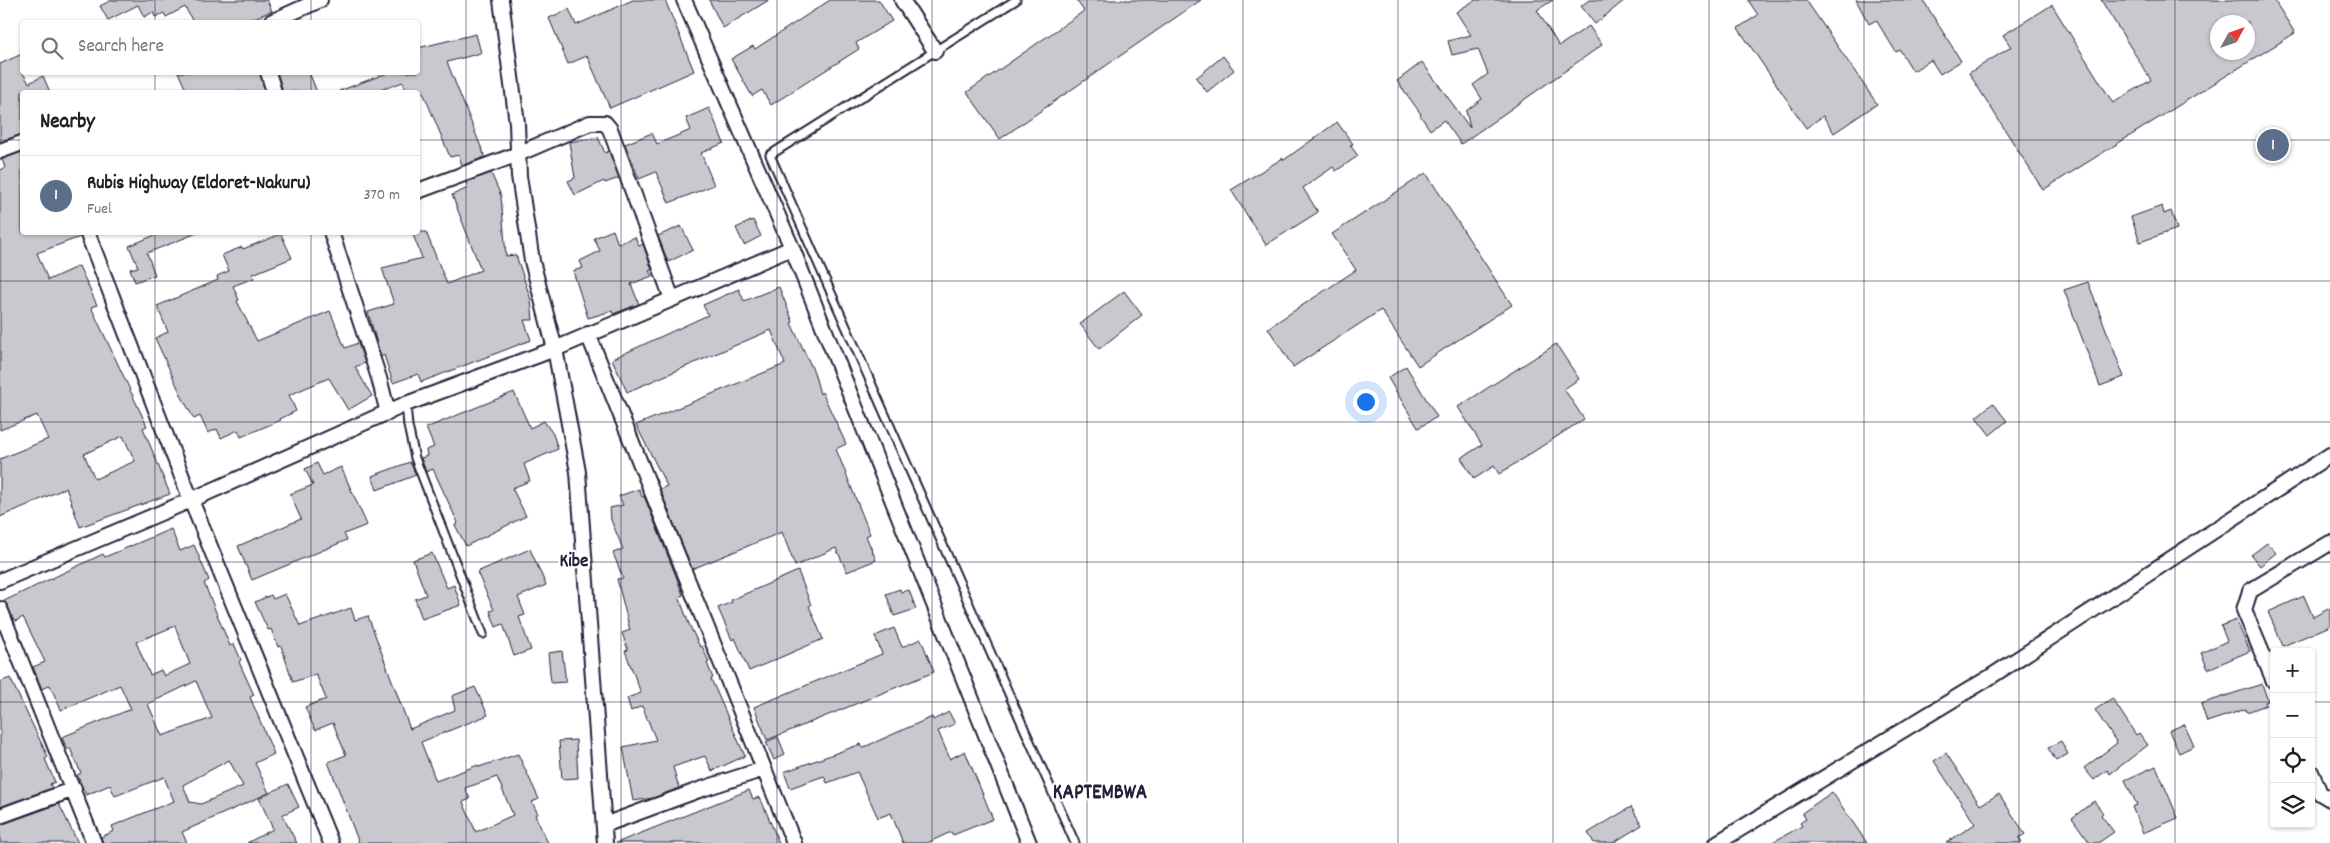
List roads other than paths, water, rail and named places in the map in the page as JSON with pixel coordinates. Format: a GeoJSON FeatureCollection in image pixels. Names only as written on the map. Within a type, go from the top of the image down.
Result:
{"type":"FeatureCollection","features":[{"type":"Feature","properties":{"kind":"street"},"geometry":{"type":"LineString","coordinates":[[275,20],[320,0]]}},
{"type":"Feature","properties":{"kind":"street"},"geometry":{"type":"LineString","coordinates":[[501,0],[532,261],[555,349],[578,472],[605,843]]}},
{"type":"Feature","properties":{"kind":"street"},"geometry":{"type":"LineString","coordinates":[[684,0],[792,248],[1029,843]]}},
{"type":"Feature","properties":{"kind":"street"},"geometry":{"type":"LineString","coordinates":[[902,0],[935,51]]}},
{"type":"Feature","properties":{"kind":"street"},"geometry":{"type":"LineString","coordinates":[[269,75],[273,90]]}},
{"type":"Feature","properties":{"kind":"street"},"geometry":{"type":"LineString","coordinates":[[420,190],[518,154],[590,123],[605,123],[610,129],[672,299]]}},
{"type":"Feature","properties":{"kind":"street"},"geometry":{"type":"LineString","coordinates":[[0,151],[20,144]]}},
{"type":"Feature","properties":{"kind":"street"},"geometry":{"type":"LineString","coordinates":[[90,235],[191,500],[331,843]]}},
{"type":"Feature","properties":{"kind":"street"},"geometry":{"type":"LineString","coordinates":[[332,235],[379,378],[388,413]]}},
{"type":"Feature","properties":{"kind":"street"},"geometry":{"type":"LineString","coordinates":[[0,581],[191,500],[406,404],[555,349],[792,248]]}},
{"type":"Feature","properties":{"kind":"street"},"geometry":{"type":"LineString","coordinates":[[588,334],[794,843]]}},
{"type":"Feature","properties":{"kind":"street"},"geometry":{"type":"LineString","coordinates":[[1717,843],[1986,679],[2330,455]]}},
{"type":"Feature","properties":{"kind":"street"},"geometry":{"type":"LineString","coordinates":[[2270,672],[2244,610],[2250,591],[2330,543]]}},
{"type":"Feature","properties":{"kind":"street"},"geometry":{"type":"LineString","coordinates":[[0,609],[74,789],[94,843]]}},
{"type":"Feature","properties":{"kind":"street"},"geometry":{"type":"LineString","coordinates":[[604,825],[699,790],[764,769]]}},
{"type":"Feature","properties":{"kind":"street"},"geometry":{"type":"LineString","coordinates":[[2315,781],[2320,793],[2330,799]]}},
{"type":"Feature","properties":{"kind":"street"},"geometry":{"type":"LineString","coordinates":[[0,816],[74,789]]}},
{"type":"Feature","properties":{"kind":"lane"},"geometry":{"type":"LineString","coordinates":[[1016,0],[770,154],[1074,843]]}},
{"type":"Feature","properties":{"kind":"lane"},"geometry":{"type":"LineString","coordinates":[[406,404],[408,426],[415,458],[483,634]]}},
{"type":"Feature","properties":{"kind":"place","name":"Rubis Highway (Eldoret-Nakuru)"},"geometry":{"type":"Point","coordinates":[2273,145]}},
{"type":"Feature","properties":{"kind":"district","name":"Kibe"},"geometry":{"type":"Point","coordinates":[574,559]}},
{"type":"Feature","properties":{"kind":"district","name":"KAPTEMBWA"},"geometry":{"type":"Point","coordinates":[1100,791]}}]}
